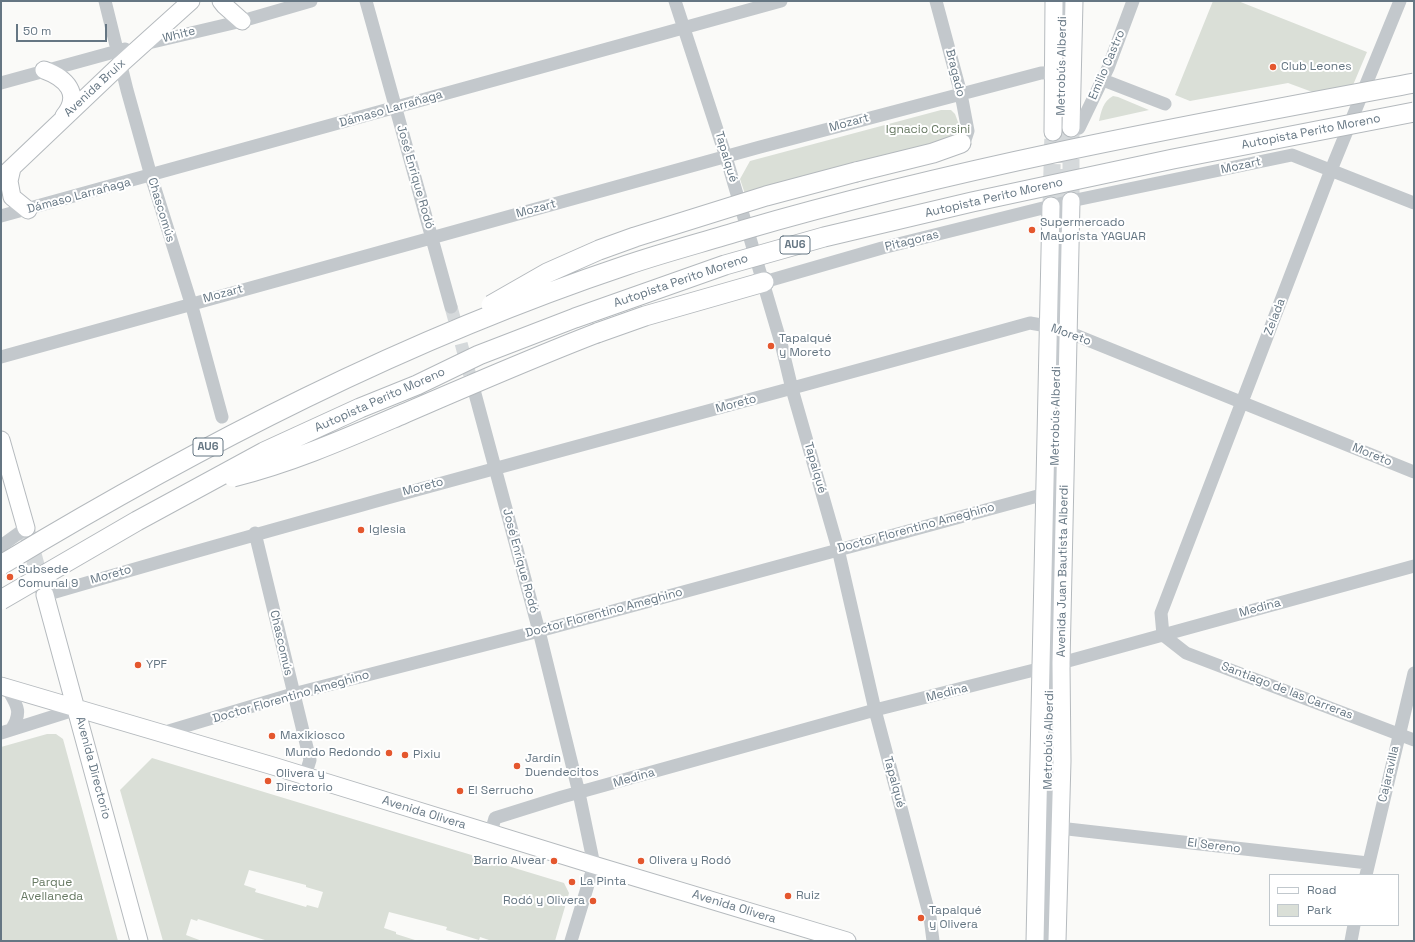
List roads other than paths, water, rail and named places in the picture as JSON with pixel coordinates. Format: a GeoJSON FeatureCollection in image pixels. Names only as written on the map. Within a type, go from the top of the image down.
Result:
{"type":"FeatureCollection","features":[{"type":"Feature","properties":{"kind":"highway","name":"AU6"},"geometry":{"type":"LineString","coordinates":[[1,565],[90,511],[267,415],[422,343],[627,264],[841,202],[1161,130],[1414,83]]}},
{"type":"Feature","properties":{"kind":"highway","name":"Autopista Perito Moreno"},"geometry":{"type":"LineString","coordinates":[[1,600],[137,521],[210,483],[264,452],[360,408],[417,385],[479,355],[575,318],[725,265],[824,237],[979,200],[1174,159],[1414,112]]}},
{"type":"Feature","properties":{"kind":"highway"},"geometry":{"type":"LineString","coordinates":[[422,343],[547,273],[599,250],[736,205],[933,152],[961,143]]}},
{"type":"Feature","properties":{"kind":"highway"},"geometry":{"type":"LineString","coordinates":[[210,483],[274,467],[328,446],[550,351],[597,333],[645,316],[764,282]]}},
{"type":"Feature","properties":{"kind":"main road","name":"Avenida Bruix"},"geometry":{"type":"LineString","coordinates":[[6,173],[60,121],[120,58],[143,45],[191,1]]}},
{"type":"Feature","properties":{"kind":"main road"},"geometry":{"type":"LineString","coordinates":[[221,1],[242,21]]}},
{"type":"Feature","properties":{"kind":"main road"},"geometry":{"type":"LineString","coordinates":[[1054,1],[1063,72],[1066,130]]}},
{"type":"Feature","properties":{"kind":"main road"},"geometry":{"type":"LineString","coordinates":[[1063,72],[1074,1]]}},
{"type":"Feature","properties":{"kind":"main road"},"geometry":{"type":"LineString","coordinates":[[44,70],[56,74],[70,89],[72,97],[70,109],[60,121]]}},
{"type":"Feature","properties":{"kind":"main road"},"geometry":{"type":"LineString","coordinates":[[6,173],[12,197],[28,210]]}},
{"type":"Feature","properties":{"kind":"main road","name":"Avenida Juan Bautista Alberdi"},"geometry":{"type":"LineString","coordinates":[[1035,941],[1050,666],[1061,204]]}},
{"type":"Feature","properties":{"kind":"main road","name":"Avenida Juan Bautista Alberdi"},"geometry":{"type":"LineString","coordinates":[[1057,941],[1062,761],[1050,666],[1045,494],[1058,329]]}},
{"type":"Feature","properties":{"kind":"main road"},"geometry":{"type":"LineString","coordinates":[[1,440],[26,528]]}},
{"type":"Feature","properties":{"kind":"main road","name":"Avenida Directorio"},"geometry":{"type":"LineString","coordinates":[[44,595],[77,709],[139,941]]}},
{"type":"Feature","properties":{"kind":"main road","name":"Avenida Olivera"},"geometry":{"type":"LineString","coordinates":[[4,687],[491,832],[594,866],[847,941]]}},
{"type":"Feature","properties":{"kind":"street","name":"Chascomús"},"geometry":{"type":"LineString","coordinates":[[105,1],[151,176],[191,303],[222,417]]}},
{"type":"Feature","properties":{"kind":"street","name":"White"},"geometry":{"type":"LineString","coordinates":[[143,45],[242,21],[311,1]]}},
{"type":"Feature","properties":{"kind":"street","name":"José Enrique Rodó"},"geometry":{"type":"LineString","coordinates":[[366,1],[451,307]]}},
{"type":"Feature","properties":{"kind":"street","name":"Tapalqué"},"geometry":{"type":"LineString","coordinates":[[675,1],[726,157],[764,282],[792,389],[838,550],[874,710],[930,918],[933,941]]}},
{"type":"Feature","properties":{"kind":"street","name":"Dámaso Larrañaga"},"geometry":{"type":"LineString","coordinates":[[1,216],[28,210],[781,1]]}},
{"type":"Feature","properties":{"kind":"street","name":"Bragado"},"geometry":{"type":"LineString","coordinates":[[936,1],[961,94],[968,131],[966,138],[961,143]]}},
{"type":"Feature","properties":{"kind":"street","name":"Metrobús Alberdi"},"geometry":{"type":"LineString","coordinates":[[1063,1],[1063,72]]}},
{"type":"Feature","properties":{"kind":"street","name":"Emilio Castro"},"geometry":{"type":"LineString","coordinates":[[1066,130],[1103,80],[1133,1]]}},
{"type":"Feature","properties":{"kind":"street","name":"Zelada"},"geometry":{"type":"LineString","coordinates":[[1163,635],[1161,613],[1331,170],[1400,1]]}},
{"type":"Feature","properties":{"kind":"street"},"geometry":{"type":"LineString","coordinates":[[1,83],[44,70],[120,58]]}},
{"type":"Feature","properties":{"kind":"street","name":"Mozart"},"geometry":{"type":"LineString","coordinates":[[1,357],[191,303],[726,157],[1041,73],[1063,72]]}},
{"type":"Feature","properties":{"kind":"street"},"geometry":{"type":"LineString","coordinates":[[1103,80],[1165,104]]}},
{"type":"Feature","properties":{"kind":"street","name":"Mozart"},"geometry":{"type":"LineString","coordinates":[[1061,204],[1292,155],[1414,203]]}},
{"type":"Feature","properties":{"kind":"street","name":"Pitagoras"},"geometry":{"type":"LineString","coordinates":[[764,282],[882,248],[1061,204]]}},
{"type":"Feature","properties":{"kind":"street","name":"Moreto"},"geometry":{"type":"LineString","coordinates":[[44,595],[495,467],[792,389],[1030,323],[1058,329],[1414,472]]}},
{"type":"Feature","properties":{"kind":"street","name":"José Enrique Rodó"},"geometry":{"type":"LineString","coordinates":[[474,390],[539,630],[579,793],[594,866],[571,941]]}},
{"type":"Feature","properties":{"kind":"street","name":"Doctor Florentino Ameghino"},"geometry":{"type":"LineString","coordinates":[[162,733],[293,694],[539,630],[1045,494]]}},
{"type":"Feature","properties":{"kind":"street"},"geometry":{"type":"LineString","coordinates":[[1,546],[26,528]]}},
{"type":"Feature","properties":{"kind":"street","name":"Chascomús"},"geometry":{"type":"LineString","coordinates":[[255,534],[310,760],[305,776]]}},
{"type":"Feature","properties":{"kind":"street","name":"Medina"},"geometry":{"type":"LineString","coordinates":[[491,832],[495,818],[579,793],[874,710],[1050,666],[1414,566]]}},
{"type":"Feature","properties":{"kind":"street","name":"Santiago de las Carreras"},"geometry":{"type":"LineString","coordinates":[[1163,635],[1186,653],[1414,740]]}},
{"type":"Feature","properties":{"kind":"street","name":"Metrobús Alberdi"},"geometry":{"type":"LineString","coordinates":[[1045,941],[1050,666]]}},
{"type":"Feature","properties":{"kind":"street","name":"Cajaravilla"},"geometry":{"type":"LineString","coordinates":[[1367,869],[1398,734],[1414,673]]}},
{"type":"Feature","properties":{"kind":"street"},"geometry":{"type":"LineString","coordinates":[[4,687],[17,705],[19,713],[17,721],[6,732]]}},
{"type":"Feature","properties":{"kind":"street"},"geometry":{"type":"LineString","coordinates":[[6,732],[77,709]]}},
{"type":"Feature","properties":{"kind":"street","name":"El Sereno"},"geometry":{"type":"LineString","coordinates":[[1059,828],[1367,869]]}},
{"type":"Feature","properties":{"kind":"street"},"geometry":{"type":"LineString","coordinates":[[1350,941],[1354,926]]}},
{"type":"Feature","properties":{"kind":"tunnel"},"geometry":{"type":"LineString","coordinates":[[1071,128],[1071,201]]}},
{"type":"Feature","properties":{"kind":"tunnel"},"geometry":{"type":"LineString","coordinates":[[1060,131],[1061,204]]}},
{"type":"Feature","properties":{"kind":"tunnel"},"geometry":{"type":"LineString","coordinates":[[1051,206],[1053,132]]}},
{"type":"Feature","properties":{"kind":"tunnel"},"geometry":{"type":"LineString","coordinates":[[451,307],[474,390]]}},
{"type":"Feature","properties":{"kind":"tunnel"},"geometry":{"type":"LineString","coordinates":[[26,528],[43,591]]}},
{"type":"Feature","properties":{"kind":"place","name":"Club Leones"},"geometry":{"type":"Point","coordinates":[1273,67]}},
{"type":"Feature","properties":{"kind":"place","name":"Supermercado Mayorista YAGUAR"},"geometry":{"type":"Point","coordinates":[1032,230]}},
{"type":"Feature","properties":{"kind":"place","name":"Tapalqué y Moreto"},"geometry":{"type":"Point","coordinates":[771,346]}},
{"type":"Feature","properties":{"kind":"place","name":"Iglesia"},"geometry":{"type":"Point","coordinates":[361,530]}},
{"type":"Feature","properties":{"kind":"place","name":"Subsede Comunal 9"},"geometry":{"type":"Point","coordinates":[10,577]}},
{"type":"Feature","properties":{"kind":"place","name":"YPF"},"geometry":{"type":"Point","coordinates":[138,665]}},
{"type":"Feature","properties":{"kind":"place","name":"Maxikiosco"},"geometry":{"type":"Point","coordinates":[272,736]}},
{"type":"Feature","properties":{"kind":"place","name":"Mundo Redondo"},"geometry":{"type":"Point","coordinates":[389,753]}},
{"type":"Feature","properties":{"kind":"place","name":"Pixiu"},"geometry":{"type":"Point","coordinates":[405,755]}},
{"type":"Feature","properties":{"kind":"place","name":"Jardín Duendecitos"},"geometry":{"type":"Point","coordinates":[517,766]}},
{"type":"Feature","properties":{"kind":"place","name":"Olivera y Directorio"},"geometry":{"type":"Point","coordinates":[268,781]}},
{"type":"Feature","properties":{"kind":"place","name":"El Serrucho"},"geometry":{"type":"Point","coordinates":[460,791]}},
{"type":"Feature","properties":{"kind":"place","name":"Barrio Alvear"},"geometry":{"type":"Point","coordinates":[554,861]}},
{"type":"Feature","properties":{"kind":"place","name":"Olivera y Rodó"},"geometry":{"type":"Point","coordinates":[641,861]}},
{"type":"Feature","properties":{"kind":"place","name":"La Pinta"},"geometry":{"type":"Point","coordinates":[572,882]}},
{"type":"Feature","properties":{"kind":"place","name":"Ruiz"},"geometry":{"type":"Point","coordinates":[788,896]}},
{"type":"Feature","properties":{"kind":"place","name":"Rodó y Olivera"},"geometry":{"type":"Point","coordinates":[593,901]}},
{"type":"Feature","properties":{"kind":"place","name":"Tapalqué y Olivera"},"geometry":{"type":"Point","coordinates":[921,918]}},
{"type":"Feature","properties":{"kind":"park label","name":"Ignacio Corsini"},"geometry":{"type":"Point","coordinates":[928,130]}},
{"type":"Feature","properties":{"kind":"park label","name":"Parque Avellaneda"},"geometry":{"type":"Point","coordinates":[52,890]}}]}
